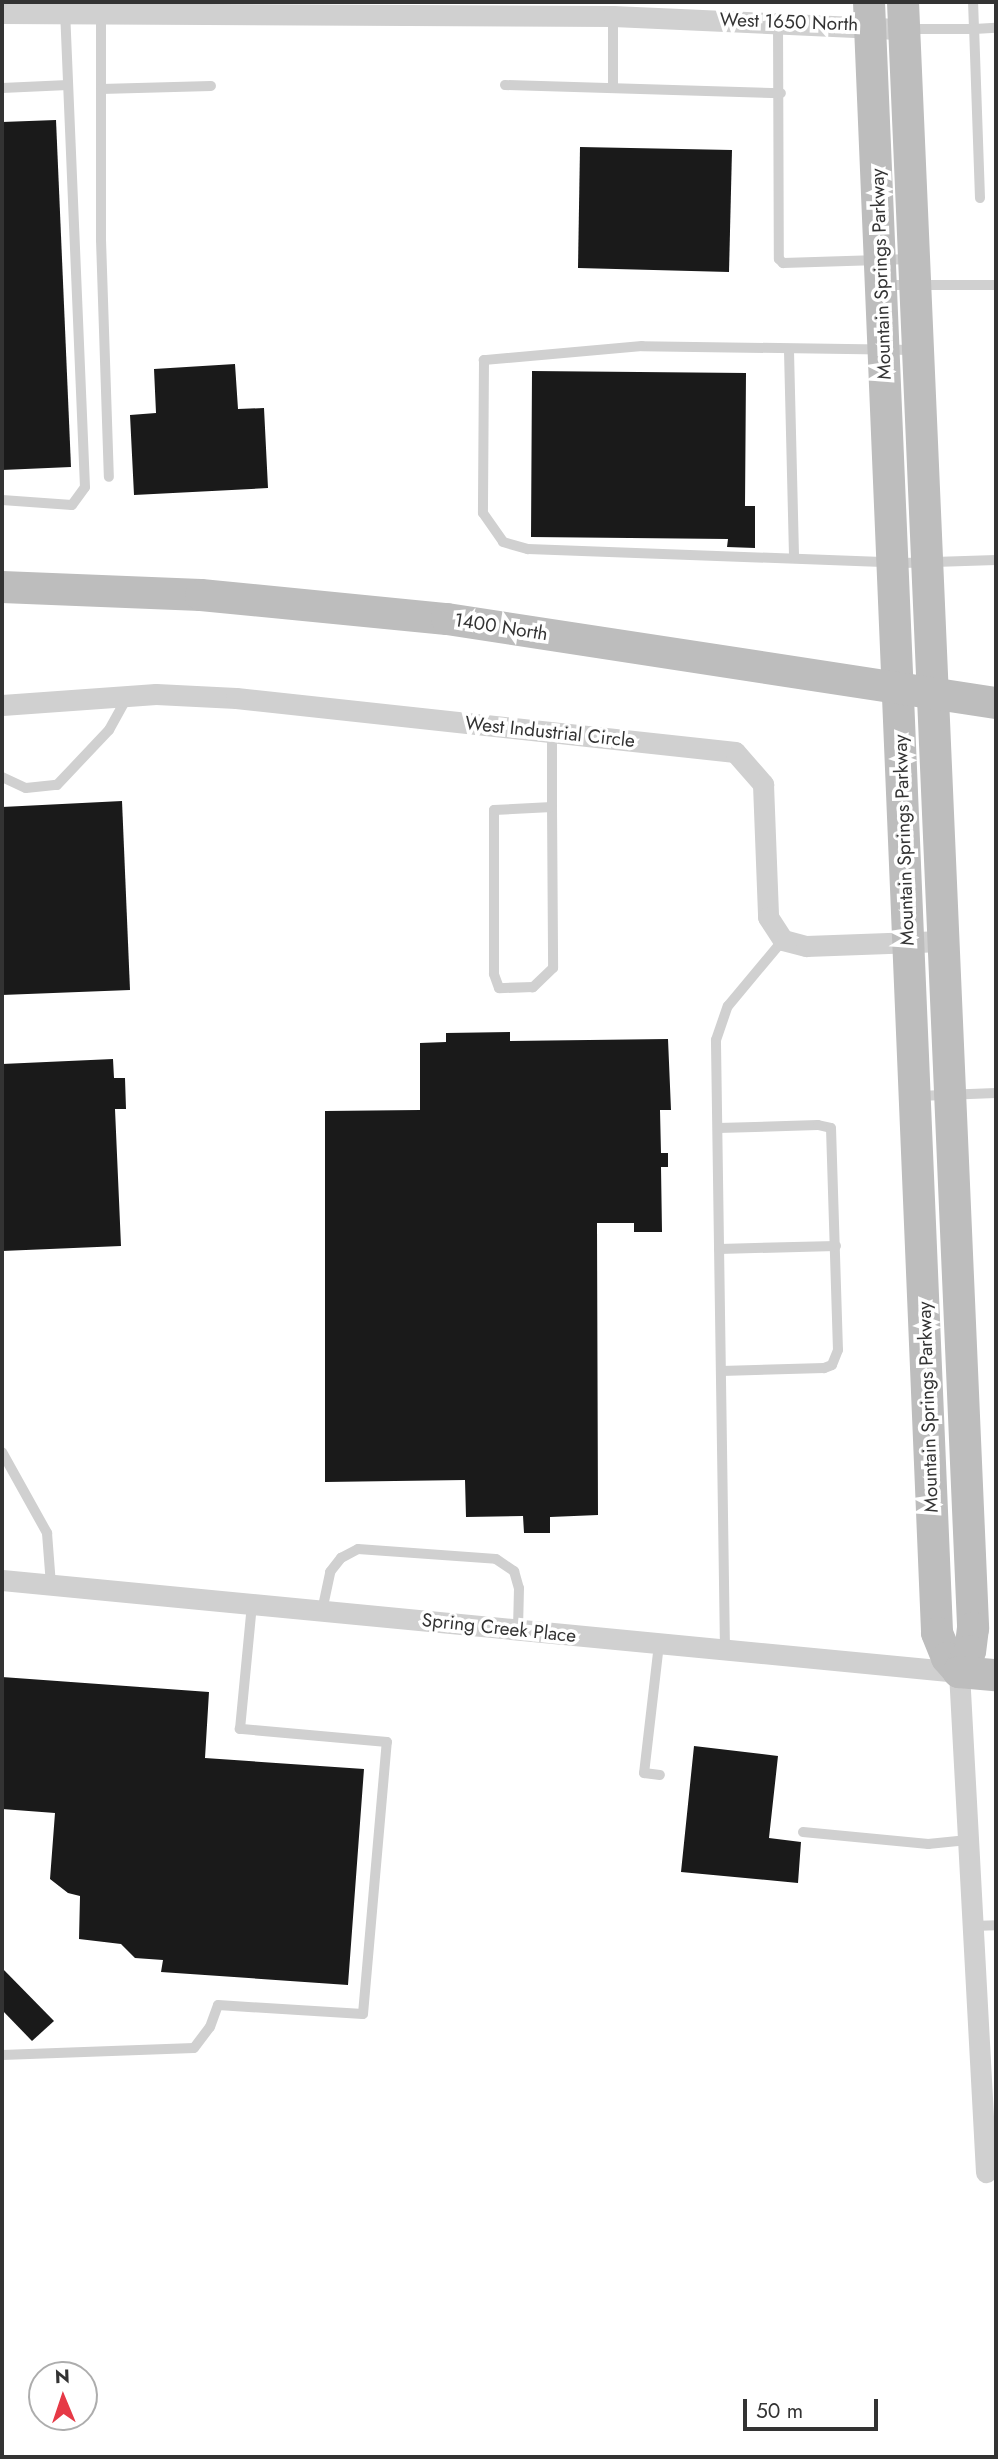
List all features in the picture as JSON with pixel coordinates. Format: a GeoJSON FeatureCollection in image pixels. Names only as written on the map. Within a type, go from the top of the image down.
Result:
{"type":"FeatureCollection","features":[{"type":"Feature","properties":{"kind":"street","name":"West 1650 North"},"geometry":{"type":"LineString","coordinates":[[2,13],[254,7],[432,7],[778,21],[870,13],[904,15]]}},
{"type":"Feature","properties":{"kind":"street","name":"Mountain Springs Parkway"},"geometry":{"type":"LineString","coordinates":[[870,13],[937,1633],[947,1658],[959,1672]]}},
{"type":"Feature","properties":{"kind":"street","name":"Mountain Springs Parkway"},"geometry":{"type":"LineString","coordinates":[[904,15],[973,1628],[970,1651],[959,1672],[973,1926],[991,2172]]}},
{"type":"Feature","properties":{"kind":"street","name":"1400 North"},"geometry":{"type":"LineString","coordinates":[[2,587],[201,595],[352,608],[933,691],[996,703]]}},
{"type":"Feature","properties":{"kind":"street","name":"West Industrial Circle"},"geometry":{"type":"LineString","coordinates":[[2,705],[128,696],[236,698],[735,752],[763,784],[768,917],[783,940]]}},
{"type":"Feature","properties":{"kind":"street"},"geometry":{"type":"LineString","coordinates":[[783,940],[806,946],[943,941]]}},
{"type":"Feature","properties":{"kind":"street","name":"Spring Creek Place"},"geometry":{"type":"LineString","coordinates":[[2,1580],[996,1675]]}},
{"type":"Feature","properties":{"kind":"lane"},"geometry":{"type":"LineString","coordinates":[[973,2],[980,198]]}},
{"type":"Feature","properties":{"kind":"lane"},"geometry":{"type":"LineString","coordinates":[[2,500],[72,505],[85,487],[65,12]]}},
{"type":"Feature","properties":{"kind":"lane"},"geometry":{"type":"LineString","coordinates":[[101,12],[109,477]]}},
{"type":"Feature","properties":{"kind":"lane"},"geometry":{"type":"LineString","coordinates":[[904,15],[974,29],[996,28]]}},
{"type":"Feature","properties":{"kind":"lane"},"geometry":{"type":"LineString","coordinates":[[613,16],[613,88]]}},
{"type":"Feature","properties":{"kind":"lane"},"geometry":{"type":"LineString","coordinates":[[778,21],[781,93],[779,260],[783,263],[881,272],[915,272],[996,285]]}},
{"type":"Feature","properties":{"kind":"lane"},"geometry":{"type":"LineString","coordinates":[[2,88],[68,85]]}},
{"type":"Feature","properties":{"kind":"lane"},"geometry":{"type":"LineString","coordinates":[[505,85],[781,93]]}},
{"type":"Feature","properties":{"kind":"lane"},"geometry":{"type":"LineString","coordinates":[[101,89],[211,86]]}},
{"type":"Feature","properties":{"kind":"lane"},"geometry":{"type":"LineString","coordinates":[[881,272],[915,272]]}},
{"type":"Feature","properties":{"kind":"lane"},"geometry":{"type":"LineString","coordinates":[[918,350],[789,351],[642,346],[484,360],[484,513],[503,542],[528,549],[893,562],[996,560]]}},
{"type":"Feature","properties":{"kind":"lane"},"geometry":{"type":"LineString","coordinates":[[789,351],[794,558]]}},
{"type":"Feature","properties":{"kind":"lane"},"geometry":{"type":"LineString","coordinates":[[2,777],[26,788],[57,785],[109,730],[128,696]]}},
{"type":"Feature","properties":{"kind":"lane"},"geometry":{"type":"LineString","coordinates":[[552,732],[553,968],[533,987],[499,988],[494,974],[494,810],[552,807]]}},
{"type":"Feature","properties":{"kind":"lane"},"geometry":{"type":"LineString","coordinates":[[725,1650],[716,1040],[728,1006],[783,940]]}},
{"type":"Feature","properties":{"kind":"lane"},"geometry":{"type":"LineString","coordinates":[[915,1096],[996,1093]]}},
{"type":"Feature","properties":{"kind":"lane"},"geometry":{"type":"LineString","coordinates":[[718,1128],[818,1125],[831,1128],[838,1350],[832,1365],[721,1371]]}},
{"type":"Feature","properties":{"kind":"lane"},"geometry":{"type":"LineString","coordinates":[[719,1249],[836,1245]]}},
{"type":"Feature","properties":{"kind":"lane"},"geometry":{"type":"LineString","coordinates":[[2,1451],[47,1533],[51,1585]]}},
{"type":"Feature","properties":{"kind":"lane"},"geometry":{"type":"LineString","coordinates":[[322,1611],[330,1572],[341,1558],[358,1549],[495,1559],[514,1571],[519,1588],[518,1630]]}},
{"type":"Feature","properties":{"kind":"lane"},"geometry":{"type":"LineString","coordinates":[[2,2055],[194,2048],[210,2027],[218,2005],[363,2014],[387,1742],[240,1729],[252,1604]]}},
{"type":"Feature","properties":{"kind":"lane"},"geometry":{"type":"LineString","coordinates":[[659,1644],[643,1773],[660,1775]]}},
{"type":"Feature","properties":{"kind":"lane"},"geometry":{"type":"LineString","coordinates":[[803,1832],[928,1844],[968,1840]]}},
{"type":"Feature","properties":{"kind":"lane"},"geometry":{"type":"LineString","coordinates":[[973,1926],[996,1925]]}},
{"type":"Feature","properties":{"kind":"building"},"geometry":{"type":"Polygon","coordinates":[[[56,120],[71,467],[2,470],[2,122],[56,120]]]}},
{"type":"Feature","properties":{"kind":"building"},"geometry":{"type":"Polygon","coordinates":[[[580,147],[732,150],[729,272],[578,268],[580,147]]]}},
{"type":"Feature","properties":{"kind":"building"},"geometry":{"type":"Polygon","coordinates":[[[235,364],[238,409],[264,408],[268,488],[134,495],[130,415],[156,413],[154,369],[235,364]]]}},
{"type":"Feature","properties":{"kind":"building"},"geometry":{"type":"Polygon","coordinates":[[[532,371],[746,373],[745,506],[755,506],[755,548],[727,547],[728,539],[531,537],[532,371]]]}},
{"type":"Feature","properties":{"kind":"building"},"geometry":{"type":"Polygon","coordinates":[[[122,801],[130,990],[2,995],[2,807],[122,801]]]}},
{"type":"Feature","properties":{"kind":"building"},"geometry":{"type":"Polygon","coordinates":[[[510,1032],[510,1041],[668,1039],[671,1110],[660,1110],[661,1153],[668,1153],[668,1167],[661,1167],[662,1232],[634,1232],[634,1223],[597,1223],[598,1515],[550,1517],[550,1533],[524,1533],[523,1516],[466,1517],[465,1480],[325,1482],[325,1111],[420,1110],[420,1043],[446,1042],[446,1033],[510,1032]]]}},
{"type":"Feature","properties":{"kind":"building"},"geometry":{"type":"Polygon","coordinates":[[[113,1059],[114,1078],[125,1078],[126,1109],[115,1109],[121,1246],[2,1251],[2,1064],[113,1059]]]}},
{"type":"Feature","properties":{"kind":"building"},"geometry":{"type":"Polygon","coordinates":[[[2,1677],[209,1692],[205,1758],[364,1769],[348,1985],[161,1972],[163,1960],[135,1958],[121,1944],[79,1939],[80,1896],[68,1893],[50,1879],[55,1813],[2,1809],[2,1677]]]}},
{"type":"Feature","properties":{"kind":"building"},"geometry":{"type":"Polygon","coordinates":[[[694,1746],[778,1756],[769,1838],[801,1842],[798,1883],[681,1872],[694,1746]]]}},
{"type":"Feature","properties":{"kind":"building"},"geometry":{"type":"Polygon","coordinates":[[[2,1968],[54,2021],[32,2041],[2,2010],[2,1968]]]}}]}
